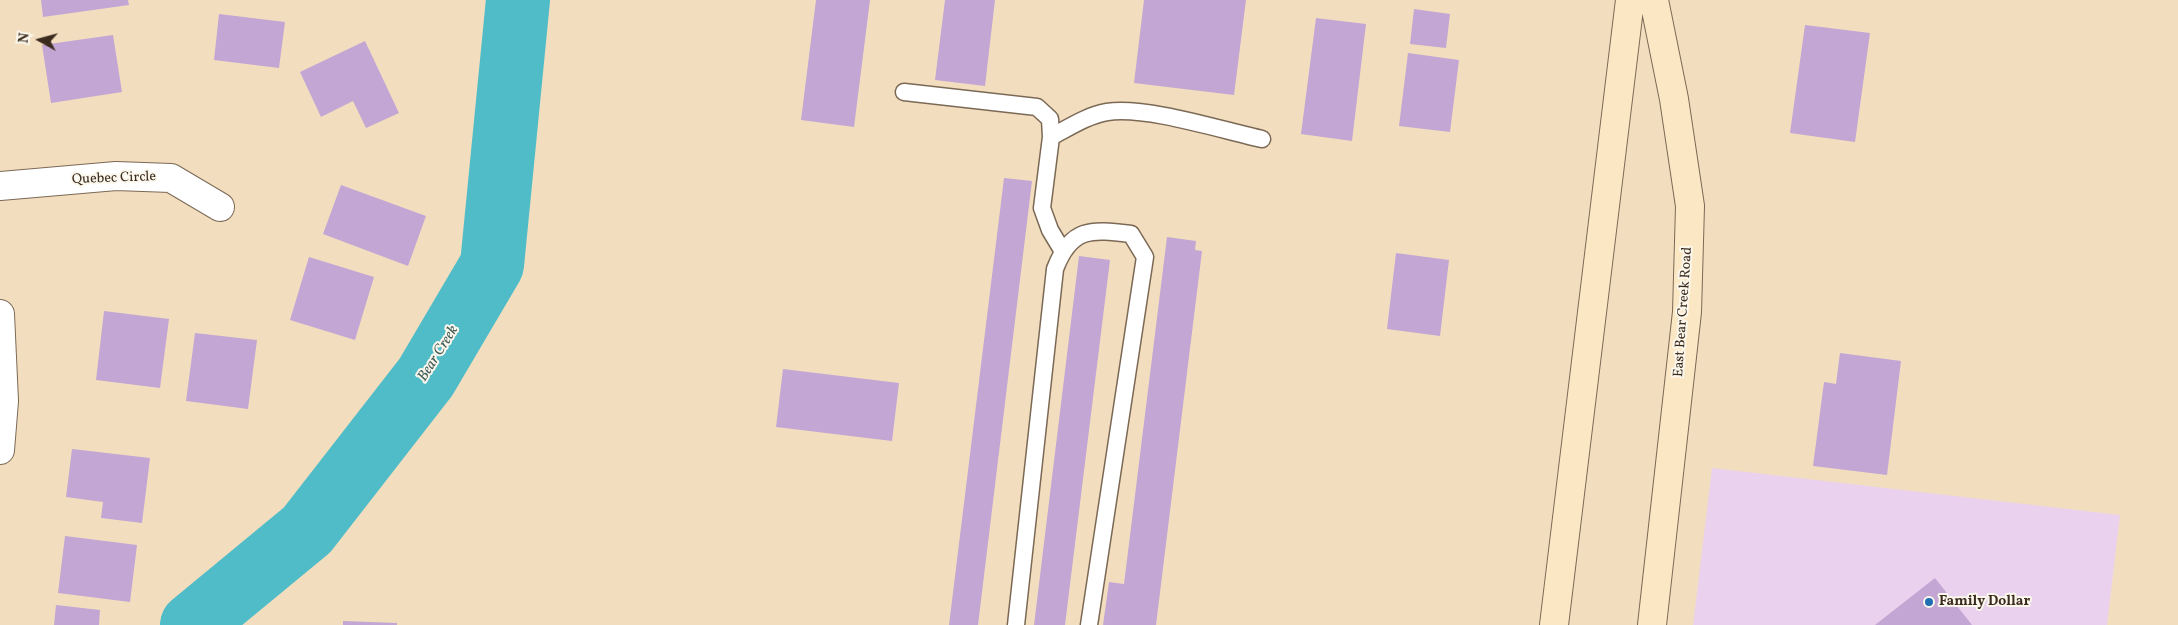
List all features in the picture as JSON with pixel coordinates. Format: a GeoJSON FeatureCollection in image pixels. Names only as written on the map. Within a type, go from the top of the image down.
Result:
{"type":"FeatureCollection","features":[{"type":"Feature","properties":{"kind":"main road"},"geometry":{"type":"LineString","coordinates":[[1554,625],[1630,0]]}},
{"type":"Feature","properties":{"kind":"main road","name":"East Bear Creek Road"},"geometry":{"type":"LineString","coordinates":[[1652,625],[1687,312],[1690,206],[1674,100],[1654,0]]}},
{"type":"Feature","properties":{"kind":"street","name":"Quebec Circle"},"geometry":{"type":"LineString","coordinates":[[0,186],[116,176],[171,178],[220,207]]}},
{"type":"Feature","properties":{"kind":"street"},"geometry":{"type":"LineString","coordinates":[[0,314],[4,402],[0,450]]}},
{"type":"Feature","properties":{"kind":"lane"},"geometry":{"type":"LineString","coordinates":[[904,92],[1037,106],[1050,119],[1051,137],[1042,208],[1050,230],[1062,250]]}},
{"type":"Feature","properties":{"kind":"lane"},"geometry":{"type":"LineString","coordinates":[[1051,137],[1074,124],[1106,112],[1140,112],[1262,139]]}},
{"type":"Feature","properties":{"kind":"lane"},"geometry":{"type":"LineString","coordinates":[[1016,625],[1055,269],[1062,250],[1074,237],[1099,230],[1131,234],[1145,256],[1089,625]]}},
{"type":"Feature","properties":{"kind":"shaded area"},"geometry":{"type":"Polygon","coordinates":[[[1712,468],[2120,515],[2107,625],[1693,625],[1712,468]]]}},
{"type":"Feature","properties":{"kind":"building"},"geometry":{"type":"Polygon","coordinates":[[[41,0],[128,0],[129,5],[43,17],[41,0]]]}},
{"type":"Feature","properties":{"kind":"building"},"geometry":{"type":"Polygon","coordinates":[[[816,0],[870,0],[854,127],[801,120],[816,0]]]}},
{"type":"Feature","properties":{"kind":"building"},"geometry":{"type":"Polygon","coordinates":[[[945,0],[995,0],[985,86],[935,80],[945,0]]]}},
{"type":"Feature","properties":{"kind":"building"},"geometry":{"type":"Polygon","coordinates":[[[1144,0],[1246,0],[1234,95],[1134,83],[1144,0]]]}},
{"type":"Feature","properties":{"kind":"building"},"geometry":{"type":"Polygon","coordinates":[[[1414,9],[1450,14],[1446,48],[1410,44],[1414,9]]]}},
{"type":"Feature","properties":{"kind":"building"},"geometry":{"type":"Polygon","coordinates":[[[219,14],[285,22],[279,68],[214,60],[219,14]]]}},
{"type":"Feature","properties":{"kind":"building"},"geometry":{"type":"Polygon","coordinates":[[[1316,18],[1366,24],[1352,141],[1301,134],[1316,18]]]}},
{"type":"Feature","properties":{"kind":"building"},"geometry":{"type":"Polygon","coordinates":[[[1805,25],[1870,33],[1855,142],[1790,133],[1805,25]]]}},
{"type":"Feature","properties":{"kind":"building"},"geometry":{"type":"Polygon","coordinates":[[[113,35],[122,92],[51,103],[42,45],[113,35]]]}},
{"type":"Feature","properties":{"kind":"building"},"geometry":{"type":"Polygon","coordinates":[[[365,41],[399,113],[366,128],[353,101],[321,117],[300,72],[365,41]]]}},
{"type":"Feature","properties":{"kind":"building"},"geometry":{"type":"Polygon","coordinates":[[[1408,53],[1459,60],[1450,132],[1399,126],[1408,53]]]}},
{"type":"Feature","properties":{"kind":"building"},"geometry":{"type":"Polygon","coordinates":[[[1004,178],[1032,181],[978,625],[949,625],[1004,178]]]}},
{"type":"Feature","properties":{"kind":"building"},"geometry":{"type":"Polygon","coordinates":[[[341,185],[426,216],[408,266],[323,234],[341,185]]]}},
{"type":"Feature","properties":{"kind":"building"},"geometry":{"type":"Polygon","coordinates":[[[1167,237],[1196,241],[1195,250],[1202,251],[1156,625],[1103,625],[1109,582],[1124,584],[1167,237]]]}},
{"type":"Feature","properties":{"kind":"building"},"geometry":{"type":"Polygon","coordinates":[[[1396,253],[1449,260],[1440,336],[1387,329],[1396,253]]]}},
{"type":"Feature","properties":{"kind":"building"},"geometry":{"type":"Polygon","coordinates":[[[1079,256],[1110,260],[1065,625],[1034,625],[1079,256]]]}},
{"type":"Feature","properties":{"kind":"building"},"geometry":{"type":"Polygon","coordinates":[[[309,257],[374,277],[355,340],[290,320],[309,257]]]}},
{"type":"Feature","properties":{"kind":"building"},"geometry":{"type":"Polygon","coordinates":[[[104,311],[169,319],[160,388],[96,380],[104,311]]]}},
{"type":"Feature","properties":{"kind":"building"},"geometry":{"type":"Polygon","coordinates":[[[195,333],[257,340],[248,409],[186,401],[195,333]]]}},
{"type":"Feature","properties":{"kind":"building"},"geometry":{"type":"Polygon","coordinates":[[[1840,353],[1901,361],[1887,475],[1813,466],[1824,382],[1836,384],[1840,353]]]}},
{"type":"Feature","properties":{"kind":"building"},"geometry":{"type":"Polygon","coordinates":[[[783,369],[899,383],[892,441],[776,427],[783,369]]]}},
{"type":"Feature","properties":{"kind":"building"},"geometry":{"type":"Polygon","coordinates":[[[72,449],[150,458],[142,523],[101,518],[103,502],[66,497],[72,449]]]}},
{"type":"Feature","properties":{"kind":"building"},"geometry":{"type":"Polygon","coordinates":[[[65,536],[137,545],[130,602],[58,593],[65,536]]]}},
{"type":"Feature","properties":{"kind":"building","name":"Family Dollar"},"geometry":{"type":"Polygon","coordinates":[[[1935,578],[1972,625],[1875,625],[1935,578]]]}},
{"type":"Feature","properties":{"kind":"building"},"geometry":{"type":"Polygon","coordinates":[[[56,605],[100,610],[99,625],[54,625],[56,605]]]}},
{"type":"Feature","properties":{"kind":"building"},"geometry":{"type":"Polygon","coordinates":[[[343,621],[397,623],[397,625],[343,625],[343,621]]]}},
{"type":"Feature","properties":{"kind":"waterway","name":"Bear Creek"},"geometry":{"type":"LineString","coordinates":[[192,625],[307,530],[426,377],[492,265],[518,0]]}},
{"type":"Feature","properties":{"kind":"place","name":"Family Dollar"},"geometry":{"type":"Point","coordinates":[1929,602]}}]}
